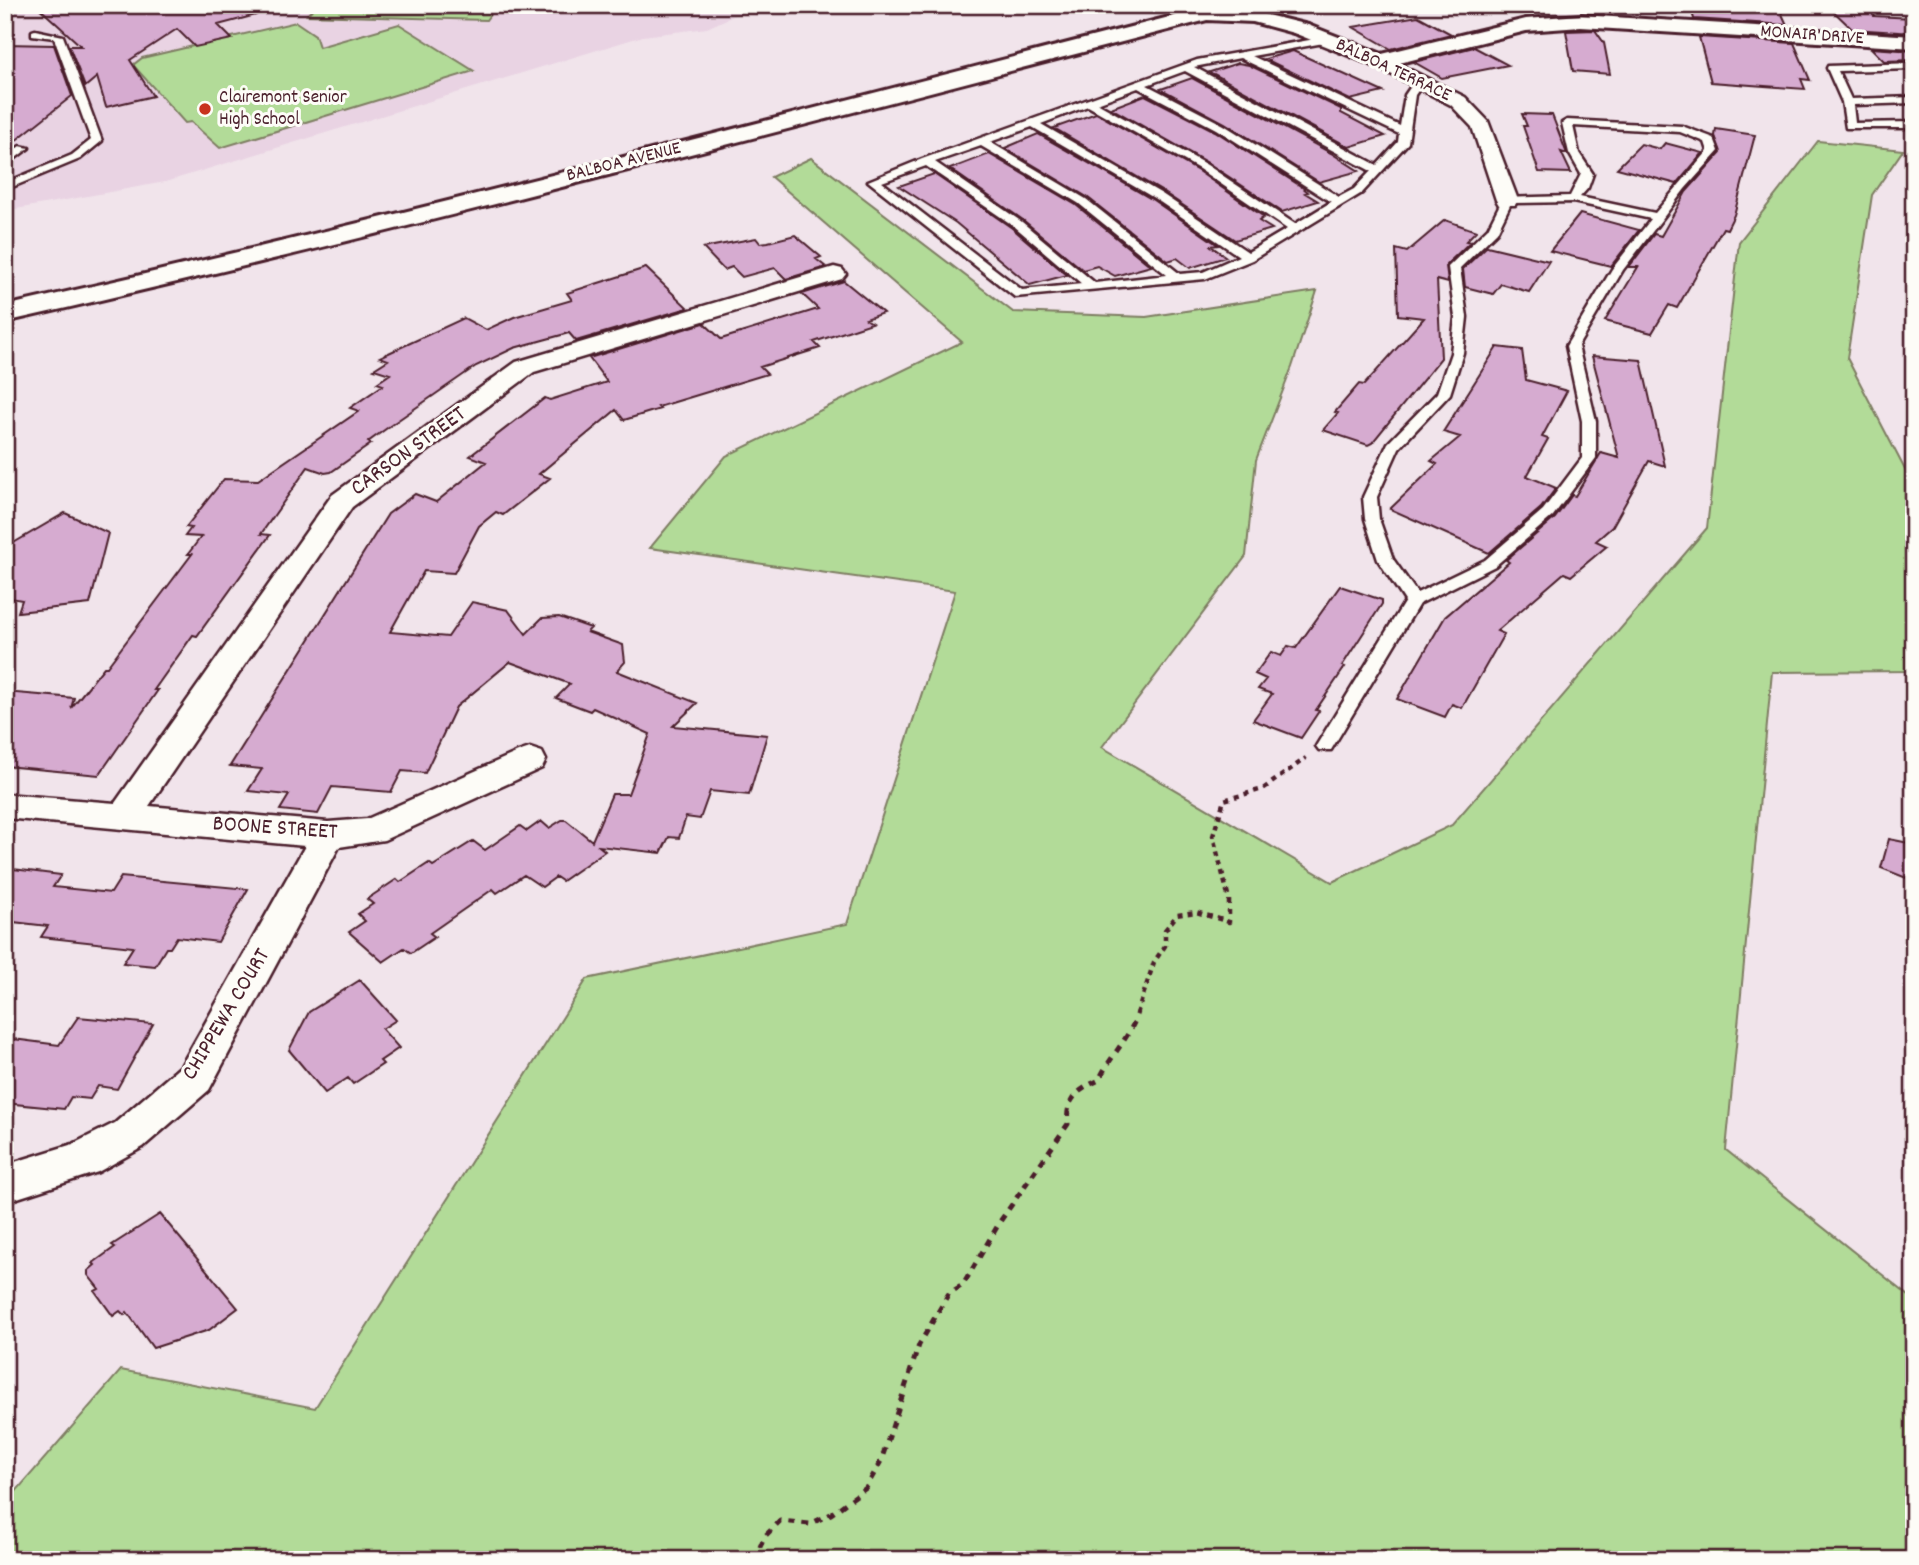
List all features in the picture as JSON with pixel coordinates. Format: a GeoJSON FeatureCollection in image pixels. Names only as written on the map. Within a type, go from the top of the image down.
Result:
{"type":"FeatureCollection","features":[{"type":"Feature","properties":{"kind":"main road","name":"BALBOA AVENUE"},"geometry":{"type":"LineString","coordinates":[[5,293],[641,144],[1194,5]]}},
{"type":"Feature","properties":{"kind":"main road","name":"BALBOA AVENUE"},"geometry":{"type":"LineString","coordinates":[[5,314],[204,267],[1241,5]]}},
{"type":"Feature","properties":{"kind":"main road"},"geometry":{"type":"LineString","coordinates":[[1280,5],[1280,15],[1301,29]]}},
{"type":"Feature","properties":{"kind":"main road"},"geometry":{"type":"LineString","coordinates":[[1127,35],[1229,15],[1254,16],[1301,29]]}},
{"type":"Feature","properties":{"kind":"main road","name":"MONAIR DRIVE"},"geometry":{"type":"LineString","coordinates":[[1380,61],[1525,25],[1581,21],[1914,42]]}},
{"type":"Feature","properties":{"kind":"main road","name":"BALBOA TERRACE"},"geometry":{"type":"LineString","coordinates":[[1301,29],[1380,61]]}},
{"type":"Feature","properties":{"kind":"street","name":"BALBOA TERRACE"},"geometry":{"type":"LineString","coordinates":[[1380,61],[1458,102],[1481,125],[1507,200]]}},
{"type":"Feature","properties":{"kind":"street","name":"CARSON STREET"},"geometry":{"type":"LineString","coordinates":[[124,817],[342,501],[525,367],[834,274]]}},
{"type":"Feature","properties":{"kind":"street","name":"BOONE STREET"},"geometry":{"type":"LineString","coordinates":[[5,806],[328,835],[372,831],[530,760]]}},
{"type":"Feature","properties":{"kind":"street","name":"CHIPPEWA COURT"},"geometry":{"type":"LineString","coordinates":[[5,1184],[85,1159],[129,1135],[195,1078],[328,835]]}},
{"type":"Feature","properties":{"kind":"lane"},"geometry":{"type":"LineString","coordinates":[[5,187],[76,157],[97,141],[58,36],[35,33]]}},
{"type":"Feature","properties":{"kind":"lane"},"geometry":{"type":"LineString","coordinates":[[1326,40],[1240,54],[1186,67],[874,181],[1019,295],[1205,275],[1248,257],[1358,191],[1403,143],[1410,95],[1420,81]]}},
{"type":"Feature","properties":{"kind":"lane"},"geometry":{"type":"LineString","coordinates":[[1240,54],[1404,132]]}},
{"type":"Feature","properties":{"kind":"lane"},"geometry":{"type":"LineString","coordinates":[[1914,65],[1832,68],[1847,102],[1850,126],[1914,125]]}},
{"type":"Feature","properties":{"kind":"lane"},"geometry":{"type":"LineString","coordinates":[[1186,67],[1378,170]]}},
{"type":"Feature","properties":{"kind":"lane"},"geometry":{"type":"LineString","coordinates":[[1140,85],[1220,127],[1339,202]]}},
{"type":"Feature","properties":{"kind":"lane"},"geometry":{"type":"LineString","coordinates":[[1847,102],[1914,100]]}},
{"type":"Feature","properties":{"kind":"lane"},"geometry":{"type":"LineString","coordinates":[[1090,103],[1203,167],[1294,228]]}},
{"type":"Feature","properties":{"kind":"lane"},"geometry":{"type":"LineString","coordinates":[[1325,746],[1413,601],[1490,563],[1548,513],[1588,458],[1589,421],[1572,346],[1618,269],[1714,151],[1710,140],[1682,128],[1567,123],[1574,153],[1587,174],[1582,188],[1573,199]]}},
{"type":"Feature","properties":{"kind":"lane"},"geometry":{"type":"LineString","coordinates":[[1034,124],[1158,196],[1248,257]]}},
{"type":"Feature","properties":{"kind":"lane"},"geometry":{"type":"LineString","coordinates":[[982,142],[1082,201],[1178,278]]}},
{"type":"Feature","properties":{"kind":"lane"},"geometry":{"type":"LineString","coordinates":[[5,163],[24,148]]}},
{"type":"Feature","properties":{"kind":"lane"},"geometry":{"type":"LineString","coordinates":[[926,161],[1018,224],[1093,287]]}},
{"type":"Feature","properties":{"kind":"lane"},"geometry":{"type":"LineString","coordinates":[[1413,601],[1386,560],[1372,519],[1370,497],[1394,446],[1443,394],[1457,353],[1461,317],[1454,267],[1493,230],[1507,200],[1573,199],[1658,217]]}},
{"type":"Feature","properties":{"kind":"path"},"geometry":{"type":"LineString","coordinates":[[754,1560],[765,1536],[780,1521],[810,1524],[831,1514],[866,1488],[881,1461],[919,1345],[949,1293],[962,1286],[1001,1220],[1068,1124],[1066,1109],[1078,1090],[1099,1080],[1108,1060],[1133,1028],[1154,962],[1165,946],[1165,930],[1177,915],[1196,912],[1229,922],[1232,902],[1213,842],[1215,820],[1224,800],[1263,789],[1325,746]]}},
{"type":"Feature","properties":{"kind":"shaded area","name":"Clairemont Senior High School"},"geometry":{"type":"Polygon","coordinates":[[[5,5],[757,5],[707,28],[643,36],[165,182],[5,211],[5,5]]]}},
{"type":"Feature","properties":{"kind":"green space"},"geometry":{"type":"Polygon","coordinates":[[[316,5],[497,5],[486,20],[307,15],[316,5]]]}},
{"type":"Feature","properties":{"kind":"green space"},"geometry":{"type":"Polygon","coordinates":[[[296,22],[315,35],[319,47],[399,24],[474,71],[220,148],[191,122],[185,123],[133,65],[142,58],[296,22]]]}},
{"type":"Feature","properties":{"kind":"green space"},"geometry":{"type":"Polygon","coordinates":[[[1818,141],[1903,150],[1872,195],[1847,358],[1914,487],[1914,671],[1772,672],[1726,1150],[1914,1300],[1914,1560],[5,1560],[5,1504],[121,1370],[315,1408],[587,979],[847,924],[955,591],[650,548],[726,456],[962,342],[771,177],[811,158],[1013,312],[1146,317],[1317,291],[1292,367],[1256,460],[1246,556],[1102,747],[1332,882],[1452,825],[1707,528],[1739,242],[1818,141]]]}},
{"type":"Feature","properties":{"kind":"building"},"geometry":{"type":"Polygon","coordinates":[[[36,5],[255,5],[256,15],[218,25],[232,39],[195,47],[177,29],[130,60],[153,96],[106,107],[97,77],[85,87],[69,46],[81,46],[36,5]]]}},
{"type":"Feature","properties":{"kind":"building"},"geometry":{"type":"Polygon","coordinates":[[[1690,5],[1778,5],[1787,25],[1694,19],[1690,5]]]}},
{"type":"Feature","properties":{"kind":"building"},"geometry":{"type":"Polygon","coordinates":[[[1827,5],[1873,5],[1874,16],[1914,18],[1914,33],[1852,29],[1827,5]]]}},
{"type":"Feature","properties":{"kind":"building"},"geometry":{"type":"Polygon","coordinates":[[[1418,16],[1451,34],[1391,49],[1353,27],[1418,16]]]}},
{"type":"Feature","properties":{"kind":"building"},"geometry":{"type":"Polygon","coordinates":[[[1595,30],[1604,43],[1610,74],[1573,71],[1566,31],[1595,30]]]}},
{"type":"Feature","properties":{"kind":"building"},"geometry":{"type":"Polygon","coordinates":[[[1699,37],[1794,43],[1810,80],[1801,79],[1805,89],[1711,82],[1699,37]]]}},
{"type":"Feature","properties":{"kind":"building"},"geometry":{"type":"Polygon","coordinates":[[[5,44],[54,45],[72,96],[5,149],[5,44]]]}},
{"type":"Feature","properties":{"kind":"building"},"geometry":{"type":"Polygon","coordinates":[[[1474,47],[1508,65],[1442,78],[1414,62],[1474,47]]]}},
{"type":"Feature","properties":{"kind":"building"},"geometry":{"type":"Polygon","coordinates":[[[1871,48],[1914,51],[1914,60],[1884,61],[1871,48]]]}},
{"type":"Feature","properties":{"kind":"building"},"geometry":{"type":"Polygon","coordinates":[[[1293,51],[1383,92],[1350,100],[1265,59],[1293,51]]]}},
{"type":"Feature","properties":{"kind":"building"},"geometry":{"type":"Polygon","coordinates":[[[1238,63],[1249,65],[1341,109],[1341,113],[1385,136],[1349,147],[1210,72],[1238,63]]]}},
{"type":"Feature","properties":{"kind":"building"},"geometry":{"type":"Polygon","coordinates":[[[1192,78],[1331,153],[1359,171],[1319,182],[1225,123],[1161,89],[1192,78]]]}},
{"type":"Feature","properties":{"kind":"building"},"geometry":{"type":"Polygon","coordinates":[[[1145,95],[1215,131],[1302,187],[1308,192],[1305,193],[1318,201],[1282,212],[1208,163],[1111,108],[1145,95]]]}},
{"type":"Feature","properties":{"kind":"building"},"geometry":{"type":"Polygon","coordinates":[[[1096,113],[1198,171],[1264,217],[1259,221],[1272,229],[1235,240],[1163,192],[1054,128],[1096,113]]]}},
{"type":"Feature","properties":{"kind":"building"},"geometry":{"type":"Polygon","coordinates":[[[1522,114],[1552,115],[1567,154],[1561,152],[1571,173],[1539,172],[1523,126],[1527,126],[1522,114]]]}},
{"type":"Feature","properties":{"kind":"building"},"geometry":{"type":"Polygon","coordinates":[[[1716,129],[1755,135],[1734,215],[1727,229],[1723,228],[1677,308],[1669,305],[1652,333],[1605,321],[1638,267],[1629,267],[1654,234],[1661,236],[1686,192],[1721,153],[1715,136],[1716,129]]]}},
{"type":"Feature","properties":{"kind":"building"},"geometry":{"type":"Polygon","coordinates":[[[1038,134],[1153,200],[1218,245],[1211,246],[1226,257],[1190,268],[1177,258],[1168,261],[1087,197],[1005,148],[1038,134]]]}},
{"type":"Feature","properties":{"kind":"building"},"geometry":{"type":"Polygon","coordinates":[[[1665,143],[1703,153],[1677,184],[1617,168],[1641,144],[1660,149],[1665,143]]]}},
{"type":"Feature","properties":{"kind":"building"},"geometry":{"type":"Polygon","coordinates":[[[989,154],[1076,205],[1151,266],[1115,276],[1097,266],[1083,270],[1023,220],[950,169],[989,154]]]}},
{"type":"Feature","properties":{"kind":"building"},"geometry":{"type":"Polygon","coordinates":[[[934,174],[1012,228],[1067,275],[1030,285],[956,223],[899,186],[934,174]]]}},
{"type":"Feature","properties":{"kind":"building"},"geometry":{"type":"Polygon","coordinates":[[[1580,214],[1639,230],[1611,266],[1550,251],[1580,214]]]}},
{"type":"Feature","properties":{"kind":"building"},"geometry":{"type":"Polygon","coordinates":[[[1445,220],[1476,231],[1466,241],[1470,242],[1446,265],[1448,283],[1437,280],[1441,358],[1372,443],[1368,445],[1323,430],[1359,384],[1364,385],[1424,318],[1398,315],[1396,249],[1407,252],[1445,220]]]}},
{"type":"Feature","properties":{"kind":"building"},"geometry":{"type":"Polygon","coordinates":[[[795,235],[821,257],[816,259],[826,267],[786,279],[775,268],[742,277],[732,267],[724,270],[703,248],[756,238],[760,243],[768,242],[795,235]]]}},
{"type":"Feature","properties":{"kind":"building"},"geometry":{"type":"Polygon","coordinates":[[[1487,246],[1549,261],[1529,292],[1501,284],[1493,294],[1465,287],[1463,269],[1487,246]]]}},
{"type":"Feature","properties":{"kind":"building"},"geometry":{"type":"Polygon","coordinates":[[[646,268],[688,308],[576,341],[569,333],[514,348],[476,366],[368,442],[371,444],[331,472],[325,473],[308,467],[261,534],[270,535],[197,636],[193,635],[99,775],[5,766],[5,692],[74,698],[71,708],[104,667],[107,667],[192,554],[188,554],[201,537],[185,536],[191,528],[186,527],[224,479],[258,480],[359,411],[350,408],[383,385],[377,383],[390,374],[374,369],[388,360],[380,357],[464,318],[486,330],[514,317],[572,300],[567,293],[646,268]]]}},
{"type":"Feature","properties":{"kind":"building"},"geometry":{"type":"Polygon","coordinates":[[[844,281],[883,313],[866,319],[872,323],[814,342],[820,348],[760,367],[767,374],[624,420],[616,410],[539,474],[550,478],[503,515],[496,512],[479,526],[454,573],[424,571],[390,632],[448,637],[472,602],[508,610],[526,634],[542,618],[559,617],[591,628],[587,632],[623,645],[625,662],[617,671],[697,703],[673,726],[767,735],[749,795],[710,791],[700,819],[686,817],[679,838],[669,837],[661,853],[599,846],[605,851],[562,881],[556,877],[542,887],[524,875],[497,893],[493,889],[430,933],[435,937],[411,953],[404,948],[383,962],[349,932],[365,921],[358,914],[373,904],[367,899],[397,879],[400,882],[429,863],[433,866],[473,841],[485,850],[520,826],[527,831],[541,821],[549,828],[566,820],[592,841],[612,794],[628,794],[650,734],[593,708],[590,711],[556,698],[570,684],[510,662],[456,707],[425,773],[402,771],[391,792],[332,787],[318,814],[280,810],[289,795],[248,791],[262,769],[230,766],[388,514],[415,494],[436,502],[486,462],[470,456],[545,398],[550,400],[607,382],[589,358],[704,323],[721,339],[818,309],[802,294],[844,281]]]}},
{"type":"Feature","properties":{"kind":"building"},"geometry":{"type":"Polygon","coordinates":[[[1497,347],[1522,350],[1526,380],[1567,391],[1542,437],[1548,439],[1527,476],[1556,488],[1541,508],[1489,553],[1390,509],[1437,464],[1431,461],[1460,437],[1443,432],[1497,347]]]}},
{"type":"Feature","properties":{"kind":"building"},"geometry":{"type":"Polygon","coordinates":[[[1592,356],[1641,360],[1665,466],[1649,461],[1612,527],[1596,541],[1607,546],[1571,576],[1564,573],[1497,631],[1504,634],[1462,708],[1452,704],[1445,717],[1397,699],[1445,617],[1555,518],[1572,495],[1575,496],[1601,453],[1619,458],[1592,356]]]}},
{"type":"Feature","properties":{"kind":"building"},"geometry":{"type":"Polygon","coordinates":[[[65,513],[108,533],[90,604],[18,612],[22,600],[5,597],[5,548],[65,513]]]}},
{"type":"Feature","properties":{"kind":"building"},"geometry":{"type":"Polygon","coordinates":[[[1340,586],[1382,600],[1382,604],[1316,710],[1319,711],[1301,738],[1253,720],[1272,694],[1258,689],[1266,679],[1255,674],[1271,652],[1281,656],[1288,646],[1296,648],[1340,586]]]}},
{"type":"Feature","properties":{"kind":"building"},"geometry":{"type":"Polygon","coordinates":[[[1889,839],[1914,844],[1914,881],[1881,868],[1889,839]]]}},
{"type":"Feature","properties":{"kind":"building"},"geometry":{"type":"Polygon","coordinates":[[[5,868],[61,875],[53,887],[111,893],[121,877],[248,889],[218,942],[177,937],[170,948],[166,948],[155,966],[123,963],[133,947],[41,937],[48,926],[5,921],[5,868]]]}},
{"type":"Feature","properties":{"kind":"building"},"geometry":{"type":"Polygon","coordinates":[[[360,980],[396,1020],[382,1029],[399,1048],[380,1061],[383,1064],[353,1084],[348,1078],[325,1093],[289,1050],[309,1012],[360,980]]]}},
{"type":"Feature","properties":{"kind":"building"},"geometry":{"type":"Polygon","coordinates":[[[78,1017],[153,1024],[117,1089],[98,1086],[90,1099],[71,1097],[64,1109],[5,1103],[5,1038],[59,1045],[78,1017]]]}},
{"type":"Feature","properties":{"kind":"building"},"geometry":{"type":"Polygon","coordinates":[[[160,1214],[238,1308],[209,1330],[153,1348],[127,1312],[124,1315],[120,1311],[113,1316],[95,1291],[99,1289],[88,1271],[95,1265],[93,1263],[115,1247],[112,1245],[160,1214]]]}},
{"type":"Feature","properties":{"kind":"place","name":"Clairemont Senior High School"},"geometry":{"type":"Point","coordinates":[205,109]}}]}
